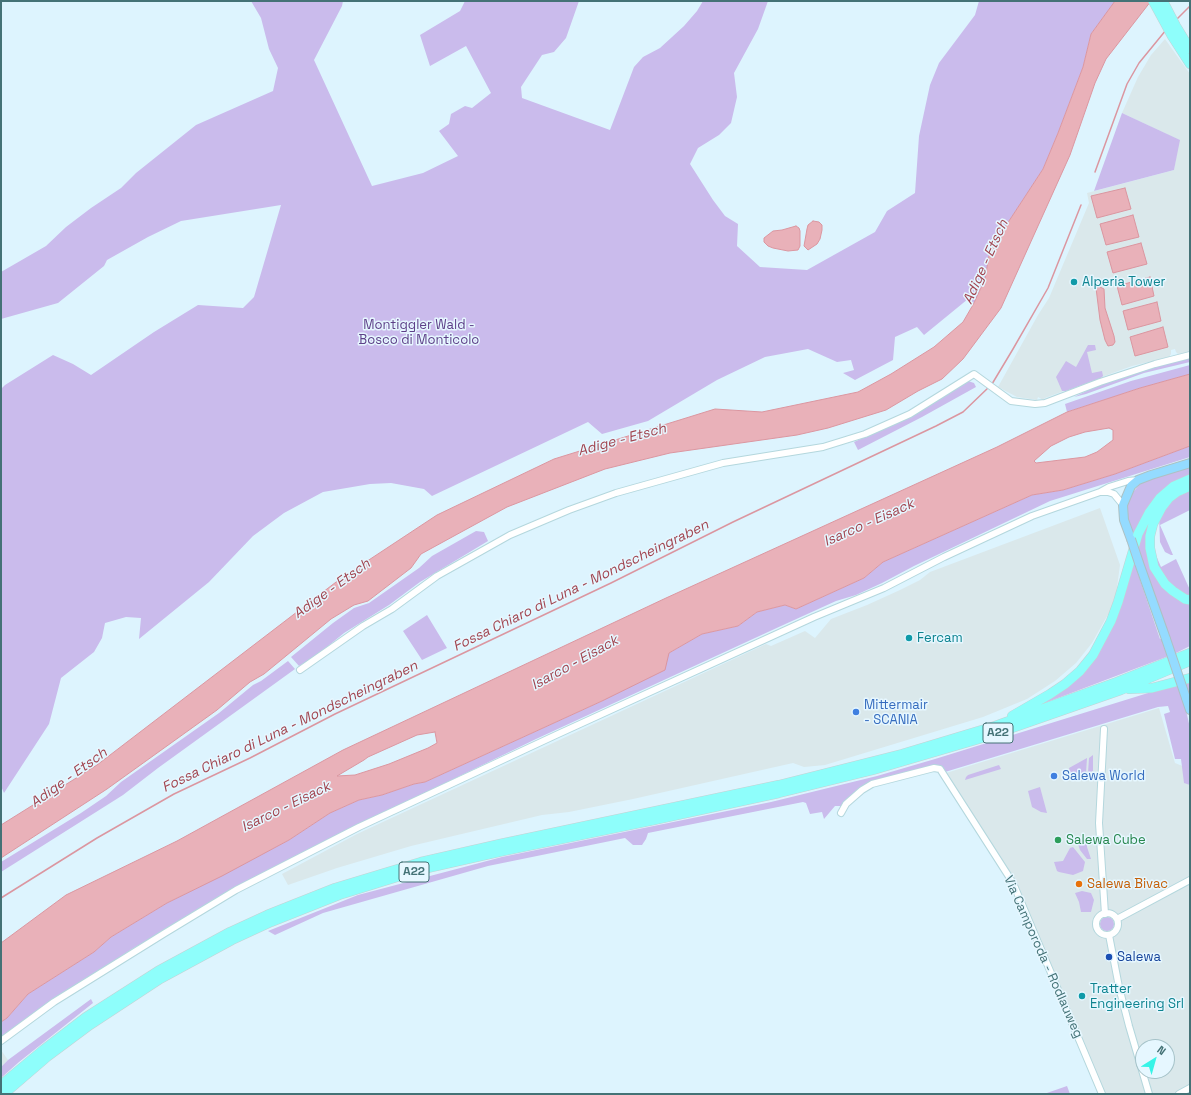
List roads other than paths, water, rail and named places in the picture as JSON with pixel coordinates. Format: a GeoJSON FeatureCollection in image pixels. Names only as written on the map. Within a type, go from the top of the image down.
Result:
{"type":"FeatureCollection","features":[{"type":"Feature","properties":{"kind":"highway"},"geometry":{"type":"LineString","coordinates":[[1153,1],[1172,36],[1190,64]]}},
{"type":"Feature","properties":{"kind":"highway"},"geometry":{"type":"LineString","coordinates":[[1163,1],[1190,49]]}},
{"type":"Feature","properties":{"kind":"highway"},"geometry":{"type":"LineString","coordinates":[[995,726],[1065,684],[1080,671],[1093,655],[1111,621],[1138,534],[1149,513],[1160,498],[1174,486],[1190,479]]}},
{"type":"Feature","properties":{"kind":"highway"},"geometry":{"type":"LineString","coordinates":[[1190,486],[1177,492],[1169,498],[1162,507],[1153,524],[1150,536],[1150,548],[1154,567],[1165,584],[1185,599],[1190,600]]}},
{"type":"Feature","properties":{"kind":"highway","name":"A22"},"geometry":{"type":"LineString","coordinates":[[1,1085],[43,1050],[86,1018],[158,971],[202,947],[261,918],[335,888],[428,860],[772,787],[902,754],[995,726],[1117,682],[1190,653]]}},
{"type":"Feature","properties":{"kind":"highway","name":"A22"},"geometry":{"type":"LineString","coordinates":[[4,1094],[47,1057],[90,1025],[160,979],[232,940],[271,922],[339,895],[430,868],[504,850],[771,795],[838,779],[960,745],[1121,690],[1190,661]]}},
{"type":"Feature","properties":{"kind":"highway"},"geometry":{"type":"LineString","coordinates":[[1121,690],[1152,688],[1190,678]]}},
{"type":"Feature","properties":{"kind":"main road"},"geometry":{"type":"LineString","coordinates":[[1190,463],[1138,480],[1131,486],[1123,504],[1124,520],[1190,710]]}},
{"type":"Feature","properties":{"kind":"street"},"geometry":{"type":"LineString","coordinates":[[300,670],[363,626],[392,609],[437,576],[510,535],[569,510],[616,493],[723,463],[824,447],[865,434],[910,414],[974,374],[1011,401],[1030,404],[1044,403],[1100,382],[1155,364],[1190,355]]}},
{"type":"Feature","properties":{"kind":"street"},"geometry":{"type":"LineString","coordinates":[[1,1041],[54,1002],[236,890],[352,831],[556,735],[814,617],[884,588],[1032,516],[1100,492],[1109,487],[1128,481],[1138,480]]}},
{"type":"Feature","properties":{"kind":"street"},"geometry":{"type":"LineString","coordinates":[[1100,492],[1114,494],[1123,504]]}},
{"type":"Feature","properties":{"kind":"street"},"geometry":{"type":"LineString","coordinates":[[1104,729],[1099,823],[1105,914]]}},
{"type":"Feature","properties":{"kind":"street","name":"Via Camporoda - Rodlauweg"},"geometry":{"type":"LineString","coordinates":[[841,813],[846,804],[862,790],[872,784],[934,768],[940,770],[1013,883],[1102,1094]]}},
{"type":"Feature","properties":{"kind":"street"},"geometry":{"type":"LineString","coordinates":[[1117,919],[1190,880]]}},
{"type":"Feature","properties":{"kind":"street"},"geometry":{"type":"LineString","coordinates":[[1105,914],[1114,916],[1117,919],[1117,928],[1114,933],[1110,935],[1101,933],[1097,926],[1097,921],[1101,916],[1105,914]]}},
{"type":"Feature","properties":{"kind":"street"},"geometry":{"type":"LineString","coordinates":[[1110,935],[1119,987],[1128,1026],[1149,1094]]}},
{"type":"Feature","properties":{"kind":"street"},"geometry":{"type":"LineString","coordinates":[[1179,1094],[1190,1088]]}},
{"type":"Feature","properties":{"kind":"water","name":"Adige - Etsch"},"geometry":{"type":"Polygon","coordinates":[[[1115,1],[1151,1],[1106,59],[1095,83],[1070,155],[1001,308],[963,359],[942,379],[886,410],[828,428],[797,435],[670,453],[605,469],[507,507],[421,554],[411,568],[368,601],[354,605],[331,619],[264,674],[250,682],[217,710],[107,789],[1,858],[1,825],[97,765],[340,579],[437,515],[554,459],[715,409],[762,412],[858,392],[891,374],[934,347],[963,322],[974,303],[985,279],[990,250],[1043,169],[1083,67],[1091,34],[1115,1]]]}},
{"type":"Feature","properties":{"kind":"water"},"geometry":{"type":"Polygon","coordinates":[[[1125,188],[1131,209],[1097,218],[1091,196],[1125,188]]]}},
{"type":"Feature","properties":{"kind":"water"},"geometry":{"type":"Polygon","coordinates":[[[1133,215],[1139,237],[1106,245],[1100,224],[1133,215]]]}},
{"type":"Feature","properties":{"kind":"water"},"geometry":{"type":"Polygon","coordinates":[[[813,221],[819,222],[822,225],[822,230],[817,244],[808,250],[804,246],[808,225],[813,221]]]}},
{"type":"Feature","properties":{"kind":"water"},"geometry":{"type":"Polygon","coordinates":[[[796,226],[800,231],[800,246],[798,250],[788,251],[773,248],[764,242],[764,238],[773,231],[796,226]]]}},
{"type":"Feature","properties":{"kind":"water"},"geometry":{"type":"Polygon","coordinates":[[[1141,243],[1147,264],[1113,273],[1107,252],[1141,243]]]}},
{"type":"Feature","properties":{"kind":"water"},"geometry":{"type":"Polygon","coordinates":[[[1150,277],[1154,296],[1122,305],[1117,286],[1150,277]]]}},
{"type":"Feature","properties":{"kind":"water"},"geometry":{"type":"Polygon","coordinates":[[[1100,287],[1104,289],[1105,308],[1115,342],[1113,345],[1108,346],[1100,320],[1096,288],[1100,287]]]}},
{"type":"Feature","properties":{"kind":"water"},"geometry":{"type":"Polygon","coordinates":[[[1157,302],[1161,321],[1128,330],[1123,311],[1157,302]]]}},
{"type":"Feature","properties":{"kind":"water"},"geometry":{"type":"Polygon","coordinates":[[[1163,327],[1168,347],[1135,356],[1130,337],[1163,327]]]}},
{"type":"Feature","properties":{"kind":"water","name":"Isarco - Eisack"},"geometry":{"type":"Polygon","coordinates":[[[1190,374],[1190,446],[1115,474],[1063,490],[1032,495],[883,562],[864,578],[796,609],[785,605],[757,612],[738,626],[702,634],[669,653],[665,670],[602,701],[425,782],[414,784],[382,795],[359,800],[330,813],[289,840],[222,876],[167,903],[111,937],[94,952],[28,994],[7,1018],[1,1022],[1,943],[66,895],[177,841],[343,750],[666,598],[997,447],[1067,412],[1140,388],[1190,374]],[[1109,428],[1085,432],[1069,437],[1051,446],[1034,461],[1036,463],[1085,457],[1097,452],[1113,440],[1113,430],[1109,428]],[[435,732],[417,735],[368,757],[337,776],[355,775],[389,764],[428,748],[437,743],[435,732]]]}},
{"type":"Feature","properties":{"kind":"waterway","name":"Fossa Chiaro di Luna - Mondscheingraben"},"geometry":{"type":"LineString","coordinates":[[1177,19],[1190,6]]}},
{"type":"Feature","properties":{"kind":"waterway","name":"Fossa Chiaro di Luna - Mondscheingraben"},"geometry":{"type":"LineString","coordinates":[[1095,172],[1127,84],[1139,63],[1166,30]]}},
{"type":"Feature","properties":{"kind":"waterway","name":"Fossa Chiaro di Luna - Mondscheingraben"},"geometry":{"type":"LineString","coordinates":[[992,384],[1048,288],[1081,205]]}},
{"type":"Feature","properties":{"kind":"waterway","name":"Fossa Chiaro di Luna - Mondscheingraben"},"geometry":{"type":"LineString","coordinates":[[1,898],[97,838],[174,794],[250,758],[335,714],[936,426],[963,412],[989,387]]}},
{"type":"Feature","properties":{"kind":"place","name":"Alperia Tower"},"geometry":{"type":"Point","coordinates":[1074,282]}},
{"type":"Feature","properties":{"kind":"place","name":"Fercam"},"geometry":{"type":"Point","coordinates":[909,638]}},
{"type":"Feature","properties":{"kind":"place","name":"Mittermair - SCANIA"},"geometry":{"type":"Point","coordinates":[856,712]}},
{"type":"Feature","properties":{"kind":"place","name":"Salewa World"},"geometry":{"type":"Point","coordinates":[1054,776]}},
{"type":"Feature","properties":{"kind":"place","name":"Salewa Cube"},"geometry":{"type":"Point","coordinates":[1058,840]}},
{"type":"Feature","properties":{"kind":"place","name":"Salewa Bivac"},"geometry":{"type":"Point","coordinates":[1079,884]}},
{"type":"Feature","properties":{"kind":"place","name":"Salewa"},"geometry":{"type":"Point","coordinates":[1109,957]}},
{"type":"Feature","properties":{"kind":"place","name":"Tratter Engineering Srl"},"geometry":{"type":"Point","coordinates":[1082,996]}},
{"type":"Feature","properties":{"kind":"park label","name":"Montiggler Wald - Bosco di Monticolo"},"geometry":{"type":"Point","coordinates":[419,332]}}]}
